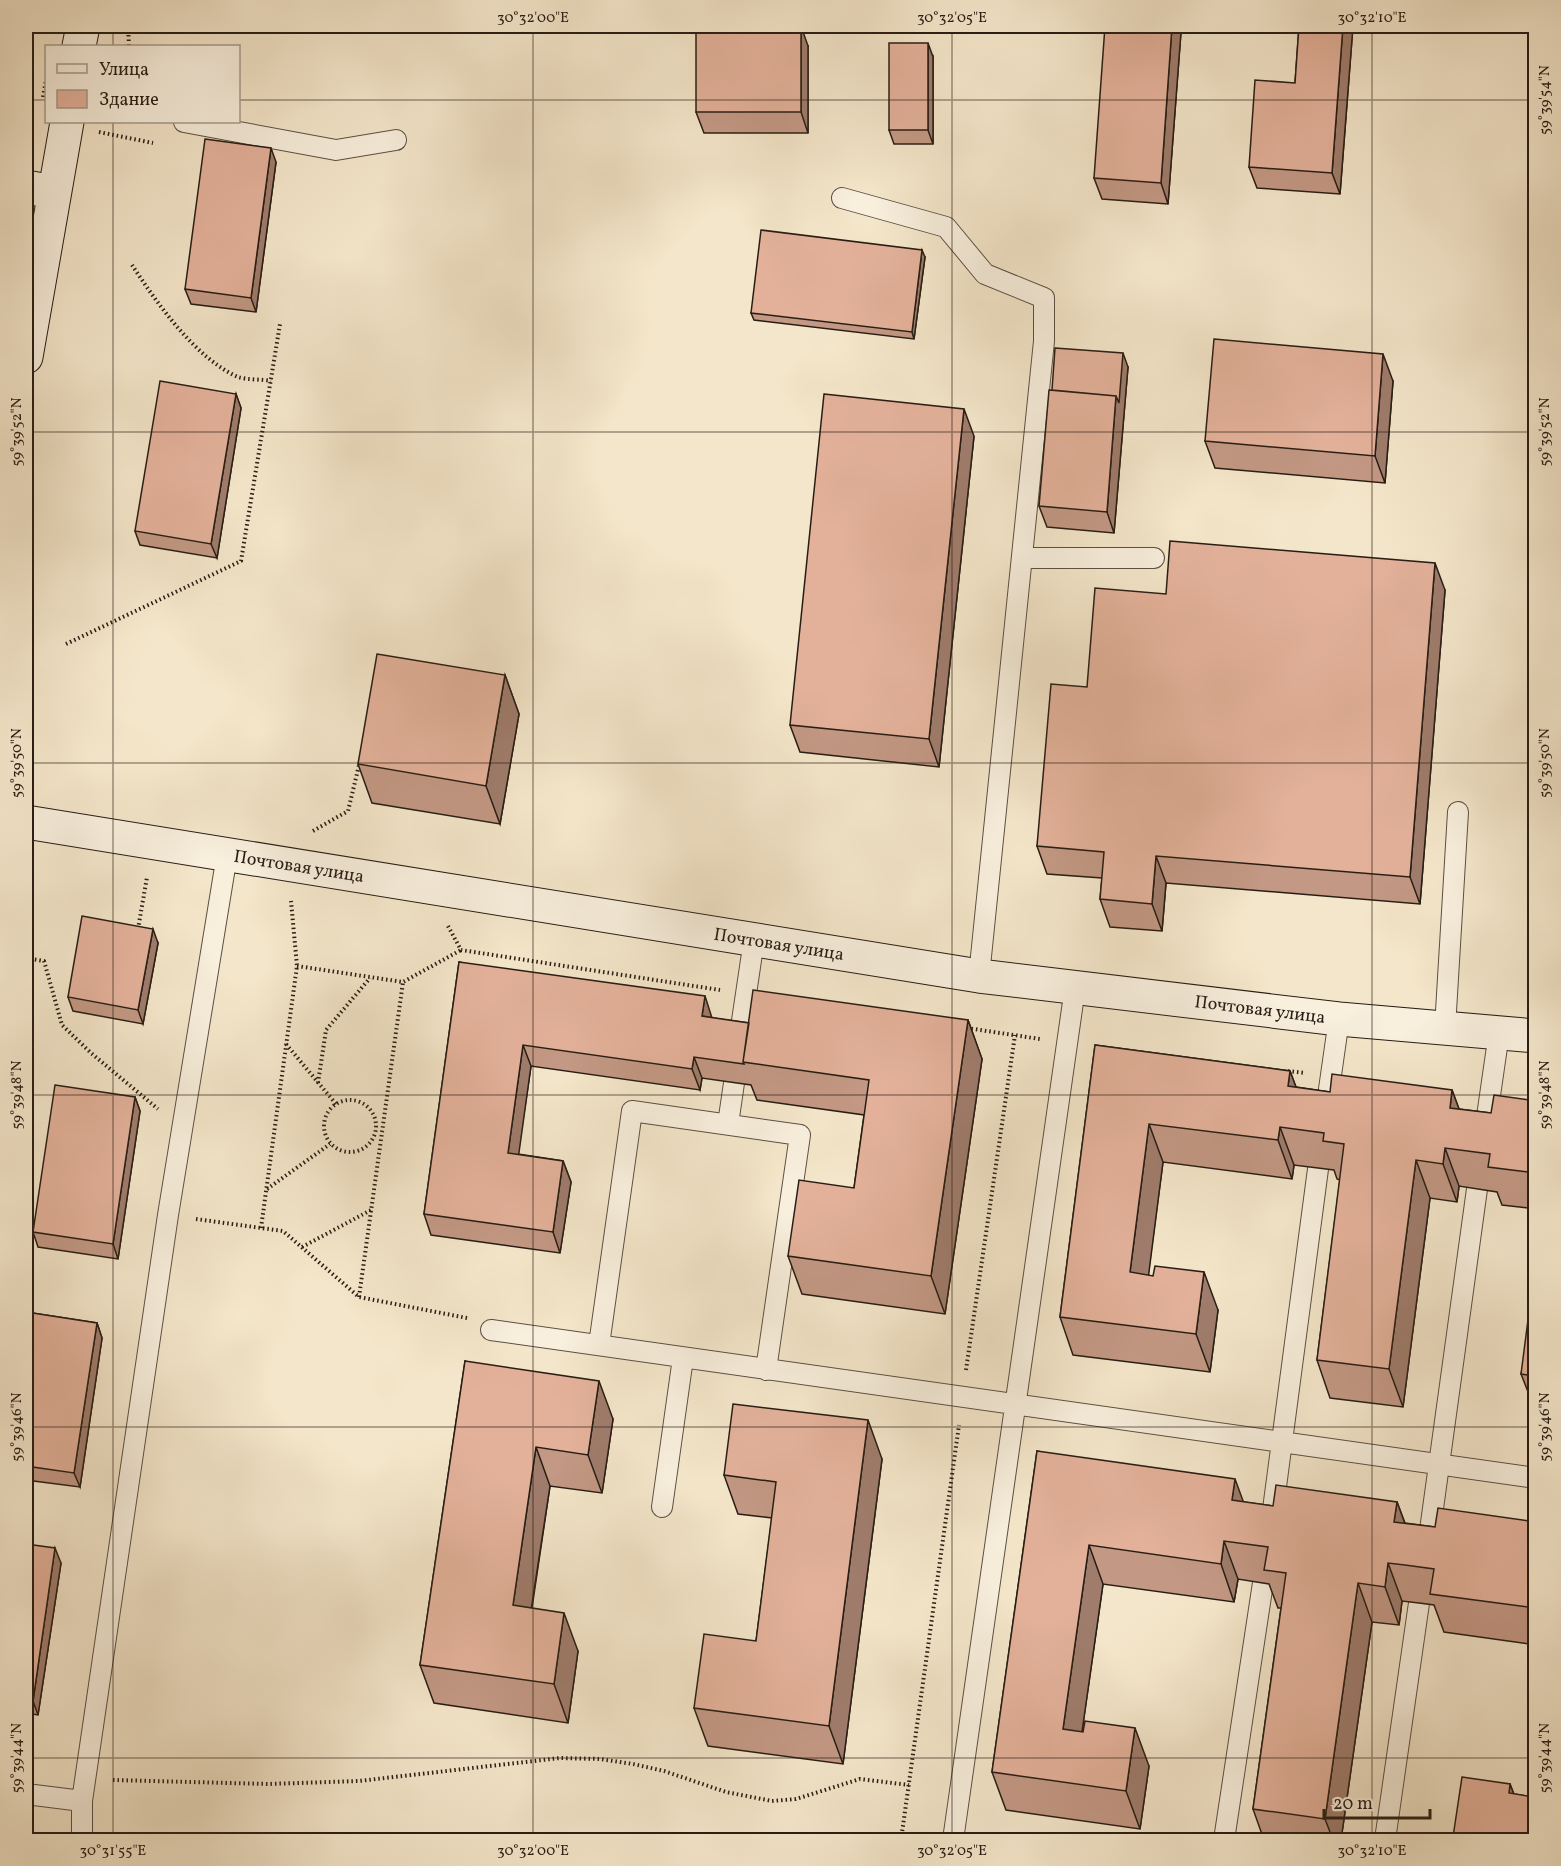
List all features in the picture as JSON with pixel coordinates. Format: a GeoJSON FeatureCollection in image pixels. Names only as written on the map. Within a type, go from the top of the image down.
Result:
{"type":"FeatureCollection","features":[{"type":"Feature","properties":{"kind":"street"},"geometry":{"type":"LineString","coordinates":[[80,45],[83,26]]}},
{"type":"Feature","properties":{"kind":"street"},"geometry":{"type":"LineString","coordinates":[[26,357],[39,190],[67,123]]}},
{"type":"Feature","properties":{"kind":"street","name":"Почтовая улица"},"geometry":{"type":"LineString","coordinates":[[26,822],[227,855],[298,879],[754,940],[980,976],[1339,1019],[1536,1036]]}},
{"type":"Feature","properties":{"kind":"lane"},"geometry":{"type":"LineString","coordinates":[[189,123],[336,150],[396,140]]}},
{"type":"Feature","properties":{"kind":"lane"},"geometry":{"type":"LineString","coordinates":[[842,198],[946,226],[985,274],[1044,298],[1044,340],[980,976]]}},
{"type":"Feature","properties":{"kind":"lane"},"geometry":{"type":"LineString","coordinates":[[1022,558],[1154,558]]}},
{"type":"Feature","properties":{"kind":"lane"},"geometry":{"type":"LineString","coordinates":[[1445,1028],[1458,812]]}},
{"type":"Feature","properties":{"kind":"lane"},"geometry":{"type":"LineString","coordinates":[[82,1840],[82,1801],[85,1779],[168,1215],[227,855]]}},
{"type":"Feature","properties":{"kind":"lane"},"geometry":{"type":"LineString","coordinates":[[739,1041],[754,940]]}},
{"type":"Feature","properties":{"kind":"lane"},"geometry":{"type":"LineString","coordinates":[[953,1840],[1075,988]]}},
{"type":"Feature","properties":{"kind":"lane"},"geometry":{"type":"LineString","coordinates":[[1323,1127],[1339,1019]]}},
{"type":"Feature","properties":{"kind":"lane"},"geometry":{"type":"LineString","coordinates":[[1483,1148],[1499,1033]]}},
{"type":"Feature","properties":{"kind":"lane"},"geometry":{"type":"LineString","coordinates":[[728,1124],[734,1083]]}},
{"type":"Feature","properties":{"kind":"lane"},"geometry":{"type":"LineString","coordinates":[[599,1345],[632,1111],[728,1124],[800,1135],[766,1370]]}},
{"type":"Feature","properties":{"kind":"lane"},"geometry":{"type":"LineString","coordinates":[[1269,1542],[1318,1169]]}},
{"type":"Feature","properties":{"kind":"lane"},"geometry":{"type":"LineString","coordinates":[[1425,1563],[1477,1189]]}},
{"type":"Feature","properties":{"kind":"lane"},"geometry":{"type":"LineString","coordinates":[[491,1330],[1536,1478]]}},
{"type":"Feature","properties":{"kind":"lane"},"geometry":{"type":"LineString","coordinates":[[662,1507],[683,1358]]}},
{"type":"Feature","properties":{"kind":"lane"},"geometry":{"type":"LineString","coordinates":[[1224,1840],[1263,1583]]}},
{"type":"Feature","properties":{"kind":"lane"},"geometry":{"type":"LineString","coordinates":[[1385,1840],[1419,1603]]}},
{"type":"Feature","properties":{"kind":"lane"},"geometry":{"type":"LineString","coordinates":[[26,1794],[82,1801]]}},
{"type":"Feature","properties":{"kind":"path"},"geometry":{"type":"LineString","coordinates":[[128,26],[129,45]]}},
{"type":"Feature","properties":{"kind":"path"},"geometry":{"type":"LineString","coordinates":[[132,265],[170,321],[210,357],[239,377],[271,381]]}},
{"type":"Feature","properties":{"kind":"path"},"geometry":{"type":"LineString","coordinates":[[66,644],[241,561],[280,324]]}},
{"type":"Feature","properties":{"kind":"path"},"geometry":{"type":"LineString","coordinates":[[261,1228],[297,966],[298,879],[312,832],[348,811],[362,753]]}},
{"type":"Feature","properties":{"kind":"path"},"geometry":{"type":"LineString","coordinates":[[138,930],[149,868]]}},
{"type":"Feature","properties":{"kind":"path"},"geometry":{"type":"LineString","coordinates":[[297,966],[403,982],[461,950]]}},
{"type":"Feature","properties":{"kind":"path"},"geometry":{"type":"LineString","coordinates":[[26,958],[44,962],[63,1025],[91,1053],[182,1129]]}},
{"type":"Feature","properties":{"kind":"path"},"geometry":{"type":"LineString","coordinates":[[318,1083],[326,1030],[370,977]]}},
{"type":"Feature","properties":{"kind":"path"},"geometry":{"type":"LineString","coordinates":[[359,1297],[403,982]]}},
{"type":"Feature","properties":{"kind":"path"},"geometry":{"type":"LineString","coordinates":[[901,1840],[1015,1035]]}},
{"type":"Feature","properties":{"kind":"path"},"geometry":{"type":"LineString","coordinates":[[286,1044],[336,1104]]}},
{"type":"Feature","properties":{"kind":"path"},"geometry":{"type":"LineString","coordinates":[[350,1099],[365,1104],[375,1116],[376,1132],[369,1145],[357,1152],[342,1152],[330,1144],[323,1130],[326,1115],[336,1104],[350,1099]]}},
{"type":"Feature","properties":{"kind":"path"},"geometry":{"type":"LineString","coordinates":[[376,1132],[382,1132]]}},
{"type":"Feature","properties":{"kind":"path"},"geometry":{"type":"LineString","coordinates":[[266,1190],[330,1144]]}},
{"type":"Feature","properties":{"kind":"path"},"geometry":{"type":"LineString","coordinates":[[302,1247],[371,1210]]}},
{"type":"Feature","properties":{"kind":"path"},"geometry":{"type":"LineString","coordinates":[[168,1215],[283,1231],[359,1297],[464,1317],[491,1330]]}},
{"type":"Feature","properties":{"kind":"path"},"geometry":{"type":"LineString","coordinates":[[85,1779],[318,1783],[359,1781],[560,1758],[600,1759],[633,1764],[664,1771],[726,1792],[772,1801],[796,1799],[861,1779],[909,1785]]}},
{"type":"Feature","properties":{"kind":"building"},"geometry":{"type":"Polygon","coordinates":[[[696,26],[801,26],[801,112],[696,112],[696,26]]]}},
{"type":"Feature","properties":{"kind":"building"},"geometry":{"type":"Polygon","coordinates":[[[1105,26],[1172,26],[1161,183],[1094,178],[1105,26]]]}},
{"type":"Feature","properties":{"kind":"building"},"geometry":{"type":"Polygon","coordinates":[[[1299,26],[1343,26],[1332,173],[1249,167],[1255,80],[1295,83],[1299,26]]]}},
{"type":"Feature","properties":{"kind":"building"},"geometry":{"type":"Polygon","coordinates":[[[889,43],[928,43],[928,130],[889,130],[889,43]]]}},
{"type":"Feature","properties":{"kind":"building"},"geometry":{"type":"Polygon","coordinates":[[[205,139],[271,148],[251,298],[185,289],[205,139]]]}},
{"type":"Feature","properties":{"kind":"building"},"geometry":{"type":"Polygon","coordinates":[[[761,230],[922,250],[912,332],[751,313],[761,230]]]}},
{"type":"Feature","properties":{"kind":"building"},"geometry":{"type":"Polygon","coordinates":[[[1214,339],[1383,354],[1375,456],[1205,441],[1214,339]]]}},
{"type":"Feature","properties":{"kind":"building"},"geometry":{"type":"Polygon","coordinates":[[[1055,348],[1123,353],[1119,403],[1116,396],[1052,390],[1055,348]]]}},
{"type":"Feature","properties":{"kind":"building"},"geometry":{"type":"Polygon","coordinates":[[[160,381],[236,394],[211,544],[135,531],[160,381]]]}},
{"type":"Feature","properties":{"kind":"building"},"geometry":{"type":"Polygon","coordinates":[[[1049,390],[1116,396],[1107,512],[1039,506],[1049,390]]]}},
{"type":"Feature","properties":{"kind":"building"},"geometry":{"type":"Polygon","coordinates":[[[824,394],[964,409],[929,739],[790,725],[824,394]]]}},
{"type":"Feature","properties":{"kind":"building"},"geometry":{"type":"Polygon","coordinates":[[[1170,541],[1435,563],[1410,877],[1156,856],[1152,904],[1100,899],[1104,852],[1037,846],[1051,684],[1087,687],[1095,588],[1166,594],[1170,541]]]}},
{"type":"Feature","properties":{"kind":"building"},"geometry":{"type":"Polygon","coordinates":[[[377,654],[505,675],[486,786],[358,764],[377,654]]]}},
{"type":"Feature","properties":{"kind":"building"},"geometry":{"type":"Polygon","coordinates":[[[82,916],[153,929],[138,1010],[68,997],[82,916]]]}},
{"type":"Feature","properties":{"kind":"building"},"geometry":{"type":"Polygon","coordinates":[[[459,962],[705,996],[702,1016],[749,1023],[744,1064],[694,1057],[692,1069],[523,1045],[508,1153],[563,1161],[553,1232],[424,1214],[459,962]]]}},
{"type":"Feature","properties":{"kind":"building"},"geometry":{"type":"Polygon","coordinates":[[[753,990],[968,1020],[931,1276],[788,1256],[799,1180],[854,1188],[869,1080],[743,1062],[753,990]]]}},
{"type":"Feature","properties":{"kind":"building"},"geometry":{"type":"Polygon","coordinates":[[[1095,1045],[1290,1071],[1288,1086],[1330,1092],[1332,1074],[1452,1090],[1450,1108],[1491,1113],[1494,1095],[1536,1101],[1536,1173],[1488,1167],[1490,1154],[1445,1148],[1443,1164],[1416,1160],[1389,1369],[1317,1360],[1344,1144],[1323,1141],[1324,1133],[1280,1127],[1278,1140],[1149,1124],[1130,1272],[1153,1276],[1155,1266],[1204,1272],[1196,1334],[1060,1317],[1095,1045]]]}},
{"type":"Feature","properties":{"kind":"building"},"geometry":{"type":"Polygon","coordinates":[[[55,1085],[135,1097],[113,1244],[33,1232],[55,1085]]]}},
{"type":"Feature","properties":{"kind":"building"},"geometry":{"type":"Polygon","coordinates":[[[26,1312],[97,1323],[74,1473],[26,1466],[26,1312]]]}},
{"type":"Feature","properties":{"kind":"building"},"geometry":{"type":"Polygon","coordinates":[[[1529,1312],[1536,1313],[1536,1376],[1521,1374],[1529,1312]]]}},
{"type":"Feature","properties":{"kind":"building"},"geometry":{"type":"Polygon","coordinates":[[[465,1361],[599,1381],[588,1455],[536,1447],[513,1605],[564,1613],[554,1684],[420,1665],[465,1361]]]}},
{"type":"Feature","properties":{"kind":"building"},"geometry":{"type":"Polygon","coordinates":[[[733,1404],[868,1420],[829,1726],[694,1708],[704,1634],[756,1641],[776,1482],[724,1475],[733,1404]]]}},
{"type":"Feature","properties":{"kind":"building"},"geometry":{"type":"Polygon","coordinates":[[[1037,1451],[1235,1479],[1232,1500],[1273,1506],[1276,1485],[1397,1502],[1394,1522],[1435,1527],[1438,1508],[1536,1522],[1536,1608],[1430,1594],[1434,1569],[1388,1563],[1385,1587],[1358,1583],[1325,1819],[1253,1809],[1286,1573],[1264,1570],[1268,1547],[1224,1541],[1221,1564],[1089,1545],[1063,1729],[1083,1732],[1085,1721],[1135,1728],[1126,1791],[992,1772],[1037,1451]]]}},
{"type":"Feature","properties":{"kind":"building"},"geometry":{"type":"Polygon","coordinates":[[[26,1544],[55,1548],[33,1701],[26,1699],[26,1544]]]}},
{"type":"Feature","properties":{"kind":"building"},"geometry":{"type":"Polygon","coordinates":[[[1462,1777],[1510,1784],[1509,1793],[1533,1797],[1536,1780],[1536,1840],[1476,1840],[1453,1837],[1462,1777]]]}}]}
